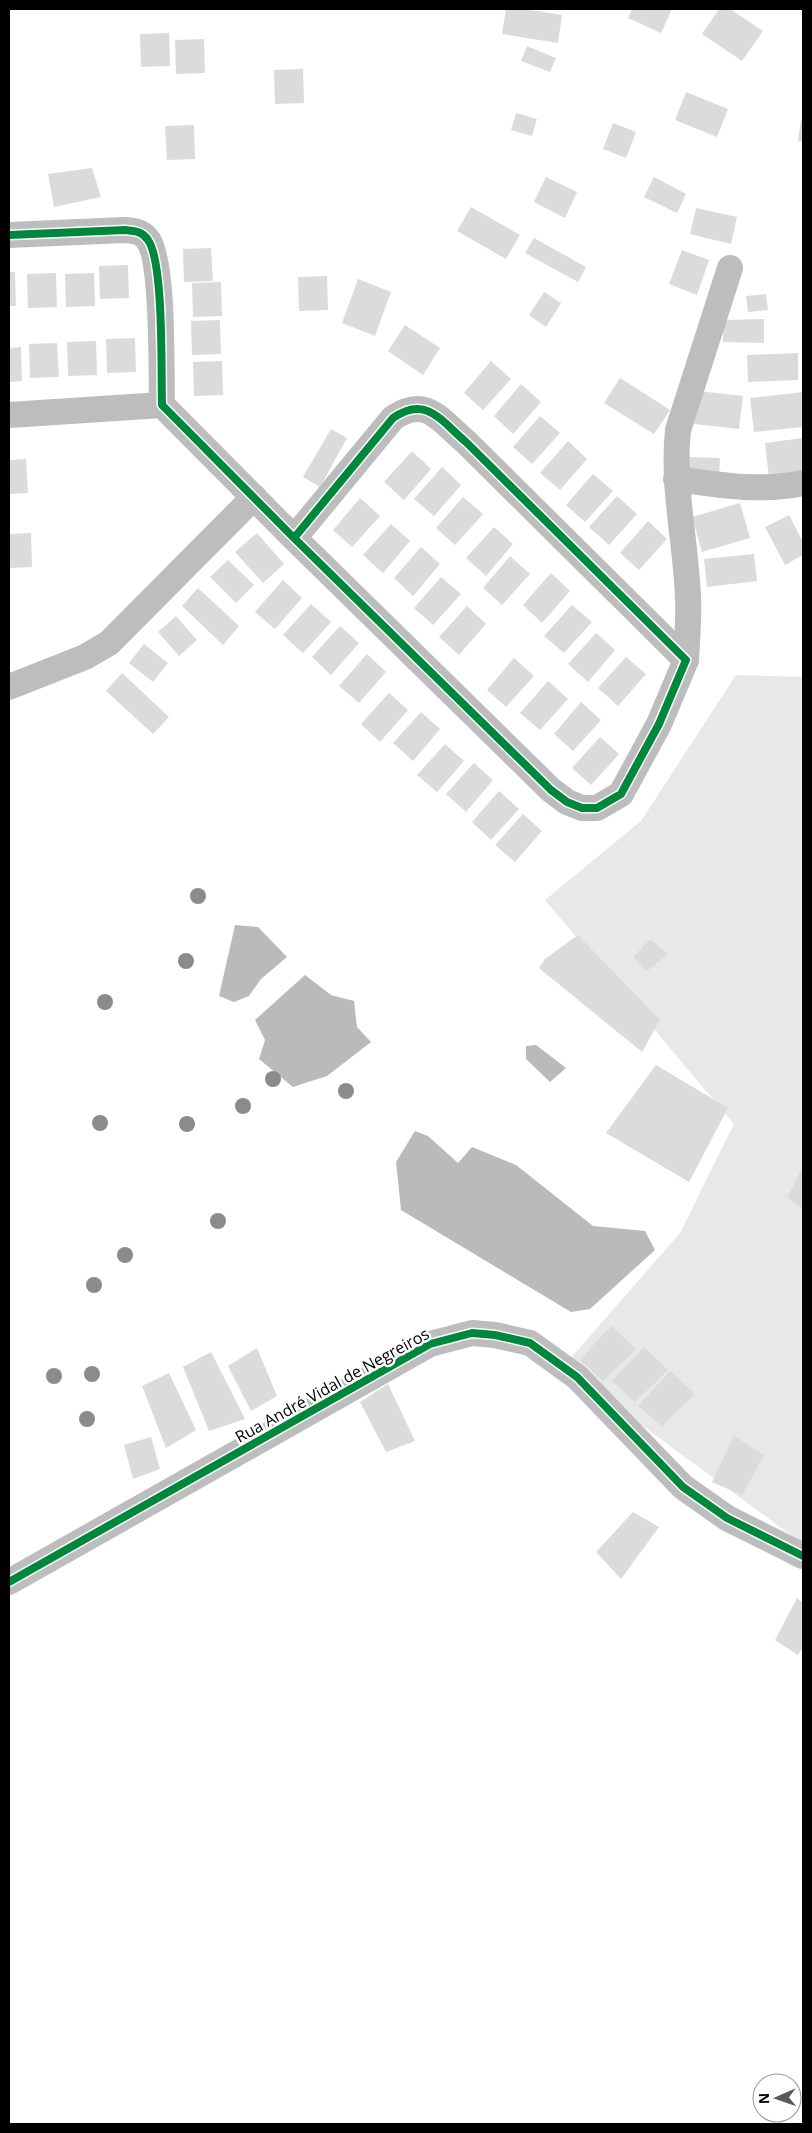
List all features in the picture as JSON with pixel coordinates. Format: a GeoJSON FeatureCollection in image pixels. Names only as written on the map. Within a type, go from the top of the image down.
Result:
{"type":"FeatureCollection","features":[{"type":"Feature","properties":{"kind":"street"},"geometry":{"type":"LineString","coordinates":[[9,235],[125,230],[140,232],[148,240],[157,268],[162,405],[294,538],[551,790],[567,802],[582,808],[597,808],[621,794],[659,724],[686,660],[688,598],[676,479],[675,458],[678,430],[730,268]]}},
{"type":"Feature","properties":{"kind":"street"},"geometry":{"type":"LineString","coordinates":[[9,415],[162,405]]}},
{"type":"Feature","properties":{"kind":"street"},"geometry":{"type":"LineString","coordinates":[[294,538],[392,418],[413,407],[424,409],[434,414],[466,442],[686,660]]}},
{"type":"Feature","properties":{"kind":"street"},"geometry":{"type":"LineString","coordinates":[[676,479],[768,488],[803,482]]}},
{"type":"Feature","properties":{"kind":"street"},"geometry":{"type":"LineString","coordinates":[[9,686],[68,665],[109,643],[254,496]]}},
{"type":"Feature","properties":{"kind":"street","name":"Rua André Vidal de Negreiros"},"geometry":{"type":"LineString","coordinates":[[9,1582],[430,1344],[472,1333],[495,1335],[530,1343],[548,1355],[577,1378],[683,1487],[727,1518],[803,1556]]}},
{"type":"Feature","properties":{"kind":"shaded area"},"geometry":{"type":"Polygon","coordinates":[[[736,675],[803,677],[803,1544],[563,1367],[680,1233],[734,1124],[545,900],[641,821],[736,675]]]}},
{"type":"Feature","properties":{"kind":"shaded area"},"geometry":{"type":"Polygon","coordinates":[[[235,925],[258,927],[287,957],[261,979],[249,996],[234,1002],[219,996],[235,925]]]}},
{"type":"Feature","properties":{"kind":"shaded area"},"geometry":{"type":"Polygon","coordinates":[[[305,975],[331,995],[354,1001],[357,1027],[371,1042],[327,1076],[293,1087],[259,1059],[265,1040],[255,1020],[305,975]]]}},
{"type":"Feature","properties":{"kind":"shaded area"},"geometry":{"type":"Polygon","coordinates":[[[536,1045],[566,1068],[550,1082],[526,1059],[526,1046],[536,1045]]]}},
{"type":"Feature","properties":{"kind":"shaded area"},"geometry":{"type":"Polygon","coordinates":[[[415,1131],[428,1136],[458,1163],[472,1147],[516,1165],[593,1226],[645,1231],[655,1250],[590,1309],[571,1312],[401,1210],[396,1162],[415,1131]]]}},
{"type":"Feature","properties":{"kind":"building"},"geometry":{"type":"Polygon","coordinates":[[[506,9],[524,9],[562,15],[558,43],[502,34],[506,9]]]}},
{"type":"Feature","properties":{"kind":"building"},"geometry":{"type":"Polygon","coordinates":[[[632,9],[672,9],[661,33],[628,18],[632,9]]]}},
{"type":"Feature","properties":{"kind":"building"},"geometry":{"type":"Polygon","coordinates":[[[719,9],[730,9],[763,31],[742,61],[702,34],[719,9]]]}},
{"type":"Feature","properties":{"kind":"building"},"geometry":{"type":"Polygon","coordinates":[[[169,33],[170,66],[141,67],[140,34],[169,33]]]}},
{"type":"Feature","properties":{"kind":"building"},"geometry":{"type":"Polygon","coordinates":[[[204,39],[205,73],[176,74],[175,40],[204,39]]]}},
{"type":"Feature","properties":{"kind":"building"},"geometry":{"type":"Polygon","coordinates":[[[527,46],[556,58],[550,72],[521,61],[527,46]]]}},
{"type":"Feature","properties":{"kind":"building"},"geometry":{"type":"Polygon","coordinates":[[[303,69],[304,103],[275,104],[274,70],[303,69]]]}},
{"type":"Feature","properties":{"kind":"building"},"geometry":{"type":"Polygon","coordinates":[[[686,92],[728,109],[717,137],[675,120],[686,92]]]}},
{"type":"Feature","properties":{"kind":"building"},"geometry":{"type":"Polygon","coordinates":[[[516,113],[537,119],[532,136],[511,130],[516,113]]]}},
{"type":"Feature","properties":{"kind":"building"},"geometry":{"type":"Polygon","coordinates":[[[801,120],[803,120],[803,141],[798,141],[801,120]]]}},
{"type":"Feature","properties":{"kind":"building"},"geometry":{"type":"Polygon","coordinates":[[[613,123],[636,132],[626,158],[603,149],[613,123]]]}},
{"type":"Feature","properties":{"kind":"building"},"geometry":{"type":"Polygon","coordinates":[[[194,125],[195,159],[167,160],[165,126],[194,125]]]}},
{"type":"Feature","properties":{"kind":"building"},"geometry":{"type":"Polygon","coordinates":[[[92,168],[101,197],[54,207],[48,174],[92,168]]]}},
{"type":"Feature","properties":{"kind":"building"},"geometry":{"type":"Polygon","coordinates":[[[546,177],[577,192],[565,218],[534,202],[546,177]]]}},
{"type":"Feature","properties":{"kind":"building"},"geometry":{"type":"Polygon","coordinates":[[[654,177],[686,194],[677,213],[644,197],[654,177]]]}},
{"type":"Feature","properties":{"kind":"building"},"geometry":{"type":"Polygon","coordinates":[[[471,207],[520,235],[506,259],[457,231],[471,207]]]}},
{"type":"Feature","properties":{"kind":"building"},"geometry":{"type":"Polygon","coordinates":[[[696,208],[737,217],[731,244],[690,234],[696,208]]]}},
{"type":"Feature","properties":{"kind":"building"},"geometry":{"type":"Polygon","coordinates":[[[534,238],[586,267],[578,282],[525,253],[534,238]]]}},
{"type":"Feature","properties":{"kind":"building"},"geometry":{"type":"Polygon","coordinates":[[[211,248],[213,281],[184,282],[183,249],[211,248]]]}},
{"type":"Feature","properties":{"kind":"building"},"geometry":{"type":"Polygon","coordinates":[[[682,250],[709,260],[697,295],[669,284],[682,250]]]}},
{"type":"Feature","properties":{"kind":"building"},"geometry":{"type":"Polygon","coordinates":[[[128,265],[129,298],[100,299],[99,266],[128,265]]]}},
{"type":"Feature","properties":{"kind":"building"},"geometry":{"type":"Polygon","coordinates":[[[9,272],[15,272],[16,306],[9,306],[9,272]]]}},
{"type":"Feature","properties":{"kind":"building"},"geometry":{"type":"Polygon","coordinates":[[[56,273],[57,307],[28,308],[27,274],[56,273]]]}},
{"type":"Feature","properties":{"kind":"building"},"geometry":{"type":"Polygon","coordinates":[[[94,273],[95,306],[66,307],[65,274],[94,273]]]}},
{"type":"Feature","properties":{"kind":"building"},"geometry":{"type":"Polygon","coordinates":[[[327,276],[328,310],[299,311],[298,277],[327,276]]]}},
{"type":"Feature","properties":{"kind":"building"},"geometry":{"type":"Polygon","coordinates":[[[358,279],[391,292],[375,336],[342,323],[358,279]]]}},
{"type":"Feature","properties":{"kind":"building"},"geometry":{"type":"Polygon","coordinates":[[[221,282],[222,316],[193,317],[192,283],[221,282]]]}},
{"type":"Feature","properties":{"kind":"building"},"geometry":{"type":"Polygon","coordinates":[[[544,292],[561,303],[546,327],[529,315],[544,292]]]}},
{"type":"Feature","properties":{"kind":"building"},"geometry":{"type":"Polygon","coordinates":[[[766,294],[768,310],[748,312],[746,296],[766,294]]]}},
{"type":"Feature","properties":{"kind":"building"},"geometry":{"type":"Polygon","coordinates":[[[764,319],[764,343],[723,342],[723,320],[764,319]]]}},
{"type":"Feature","properties":{"kind":"building"},"geometry":{"type":"Polygon","coordinates":[[[220,320],[221,354],[192,355],[191,321],[220,320]]]}},
{"type":"Feature","properties":{"kind":"building"},"geometry":{"type":"Polygon","coordinates":[[[405,325],[440,348],[423,375],[388,351],[405,325]]]}},
{"type":"Feature","properties":{"kind":"building"},"geometry":{"type":"Polygon","coordinates":[[[135,338],[136,372],[107,373],[106,339],[135,338]]]}},
{"type":"Feature","properties":{"kind":"building"},"geometry":{"type":"Polygon","coordinates":[[[96,341],[97,375],[68,376],[67,342],[96,341]]]}},
{"type":"Feature","properties":{"kind":"building"},"geometry":{"type":"Polygon","coordinates":[[[57,343],[59,377],[30,378],[29,344],[57,343]]]}},
{"type":"Feature","properties":{"kind":"building"},"geometry":{"type":"Polygon","coordinates":[[[21,347],[22,381],[9,382],[9,348],[21,347]]]}},
{"type":"Feature","properties":{"kind":"building"},"geometry":{"type":"Polygon","coordinates":[[[798,353],[798,380],[748,382],[747,355],[798,353]]]}},
{"type":"Feature","properties":{"kind":"building"},"geometry":{"type":"Polygon","coordinates":[[[222,361],[223,395],[194,396],[193,362],[222,361]]]}},
{"type":"Feature","properties":{"kind":"building"},"geometry":{"type":"Polygon","coordinates":[[[491,361],[511,379],[483,410],[464,393],[491,361]]]}},
{"type":"Feature","properties":{"kind":"building"},"geometry":{"type":"Polygon","coordinates":[[[620,378],[670,410],[654,434],[604,403],[620,378]]]}},
{"type":"Feature","properties":{"kind":"building"},"geometry":{"type":"Polygon","coordinates":[[[521,384],[541,402],[513,434],[494,416],[521,384]]]}},
{"type":"Feature","properties":{"kind":"building"},"geometry":{"type":"Polygon","coordinates":[[[698,391],[743,396],[739,429],[694,424],[698,391]]]}},
{"type":"Feature","properties":{"kind":"building"},"geometry":{"type":"Polygon","coordinates":[[[803,392],[803,427],[754,432],[750,398],[803,392]]]}},
{"type":"Feature","properties":{"kind":"building"},"geometry":{"type":"Polygon","coordinates":[[[540,416],[560,433],[532,464],[513,447],[540,416]]]}},
{"type":"Feature","properties":{"kind":"building"},"geometry":{"type":"Polygon","coordinates":[[[331,429],[347,438],[320,487],[303,477],[331,429]]]}},
{"type":"Feature","properties":{"kind":"building"},"geometry":{"type":"Polygon","coordinates":[[[803,438],[803,473],[769,477],[765,443],[803,438]]]}},
{"type":"Feature","properties":{"kind":"building"},"geometry":{"type":"Polygon","coordinates":[[[568,441],[587,459],[560,490],[540,473],[568,441]]]}},
{"type":"Feature","properties":{"kind":"building"},"geometry":{"type":"Polygon","coordinates":[[[412,451],[431,469],[404,500],[384,482],[412,451]]]}},
{"type":"Feature","properties":{"kind":"building"},"geometry":{"type":"Polygon","coordinates":[[[686,457],[720,458],[719,475],[685,473],[686,457]]]}},
{"type":"Feature","properties":{"kind":"building"},"geometry":{"type":"Polygon","coordinates":[[[26,459],[28,493],[9,494],[9,460],[26,459]]]}},
{"type":"Feature","properties":{"kind":"building"},"geometry":{"type":"Polygon","coordinates":[[[442,467],[461,485],[434,516],[414,499],[442,467]]]}},
{"type":"Feature","properties":{"kind":"building"},"geometry":{"type":"Polygon","coordinates":[[[593,474],[613,491],[585,522],[566,505],[593,474]]]}},
{"type":"Feature","properties":{"kind":"building"},"geometry":{"type":"Polygon","coordinates":[[[617,496],[637,514],[609,545],[589,527],[617,496]]]}},
{"type":"Feature","properties":{"kind":"building"},"geometry":{"type":"Polygon","coordinates":[[[463,497],[483,514],[455,545],[436,528],[463,497]]]}},
{"type":"Feature","properties":{"kind":"building"},"geometry":{"type":"Polygon","coordinates":[[[360,498],[380,516],[352,547],[333,530],[360,498]]]}},
{"type":"Feature","properties":{"kind":"building"},"geometry":{"type":"Polygon","coordinates":[[[740,503],[750,538],[702,552],[692,517],[740,503]]]}},
{"type":"Feature","properties":{"kind":"building"},"geometry":{"type":"Polygon","coordinates":[[[789,515],[803,542],[803,555],[785,565],[765,527],[789,515]]]}},
{"type":"Feature","properties":{"kind":"building"},"geometry":{"type":"Polygon","coordinates":[[[648,521],[667,539],[639,570],[620,553],[648,521]]]}},
{"type":"Feature","properties":{"kind":"building"},"geometry":{"type":"Polygon","coordinates":[[[391,524],[410,541],[383,573],[363,555],[391,524]]]}},
{"type":"Feature","properties":{"kind":"building"},"geometry":{"type":"Polygon","coordinates":[[[494,527],[513,544],[486,576],[466,558],[494,527]]]}},
{"type":"Feature","properties":{"kind":"building"},"geometry":{"type":"Polygon","coordinates":[[[31,533],[32,567],[9,568],[9,534],[31,533]]]}},
{"type":"Feature","properties":{"kind":"building"},"geometry":{"type":"Polygon","coordinates":[[[257,533],[284,564],[263,583],[235,552],[257,533]]]}},
{"type":"Feature","properties":{"kind":"building"},"geometry":{"type":"Polygon","coordinates":[[[421,547],[440,564],[413,596],[394,578],[421,547]]]}},
{"type":"Feature","properties":{"kind":"building"},"geometry":{"type":"Polygon","coordinates":[[[754,554],[757,581],[707,587],[704,559],[754,554]]]}},
{"type":"Feature","properties":{"kind":"building"},"geometry":{"type":"Polygon","coordinates":[[[510,556],[530,574],[502,605],[483,588],[510,556]]]}},
{"type":"Feature","properties":{"kind":"building"},"geometry":{"type":"Polygon","coordinates":[[[228,560],[254,585],[236,603],[210,577],[228,560]]]}},
{"type":"Feature","properties":{"kind":"building"},"geometry":{"type":"Polygon","coordinates":[[[551,573],[570,591],[542,623],[523,605],[551,573]]]}},
{"type":"Feature","properties":{"kind":"building"},"geometry":{"type":"Polygon","coordinates":[[[441,577],[461,594],[433,625],[414,608],[441,577]]]}},
{"type":"Feature","properties":{"kind":"building"},"geometry":{"type":"Polygon","coordinates":[[[283,580],[302,598],[275,629],[255,612],[283,580]]]}},
{"type":"Feature","properties":{"kind":"building"},"geometry":{"type":"Polygon","coordinates":[[[198,588],[239,626],[223,645],[182,606],[198,588]]]}},
{"type":"Feature","properties":{"kind":"building"},"geometry":{"type":"Polygon","coordinates":[[[311,604],[331,622],[303,653],[283,635],[311,604]]]}},
{"type":"Feature","properties":{"kind":"building"},"geometry":{"type":"Polygon","coordinates":[[[572,605],[592,622],[564,653],[544,636],[572,605]]]}},
{"type":"Feature","properties":{"kind":"building"},"geometry":{"type":"Polygon","coordinates":[[[467,606],[486,624],[459,655],[439,637],[467,606]]]}},
{"type":"Feature","properties":{"kind":"building"},"geometry":{"type":"Polygon","coordinates":[[[176,616],[197,640],[179,656],[158,632],[176,616]]]}},
{"type":"Feature","properties":{"kind":"building"},"geometry":{"type":"Polygon","coordinates":[[[340,626],[359,643],[331,675],[312,657],[340,626]]]}},
{"type":"Feature","properties":{"kind":"building"},"geometry":{"type":"Polygon","coordinates":[[[596,633],[615,650],[588,682],[568,664],[596,633]]]}},
{"type":"Feature","properties":{"kind":"building"},"geometry":{"type":"Polygon","coordinates":[[[144,644],[168,663],[153,682],[129,663],[144,644]]]}},
{"type":"Feature","properties":{"kind":"building"},"geometry":{"type":"Polygon","coordinates":[[[367,654],[386,672],[359,703],[339,686],[367,654]]]}},
{"type":"Feature","properties":{"kind":"building"},"geometry":{"type":"Polygon","coordinates":[[[626,657],[646,674],[618,706],[598,688],[626,657]]]}},
{"type":"Feature","properties":{"kind":"building"},"geometry":{"type":"Polygon","coordinates":[[[514,658],[534,676],[506,707],[487,690],[514,658]]]}},
{"type":"Feature","properties":{"kind":"building"},"geometry":{"type":"Polygon","coordinates":[[[122,673],[169,717],[153,734],[106,691],[122,673]]]}},
{"type":"Feature","properties":{"kind":"building"},"geometry":{"type":"Polygon","coordinates":[[[548,681],[568,699],[540,730],[520,713],[548,681]]]}},
{"type":"Feature","properties":{"kind":"building"},"geometry":{"type":"Polygon","coordinates":[[[389,693],[408,710],[380,742],[361,724],[389,693]]]}},
{"type":"Feature","properties":{"kind":"building"},"geometry":{"type":"Polygon","coordinates":[[[581,702],[601,720],[573,751],[554,734],[581,702]]]}},
{"type":"Feature","properties":{"kind":"building"},"geometry":{"type":"Polygon","coordinates":[[[421,712],[440,729],[413,761],[393,743],[421,712]]]}},
{"type":"Feature","properties":{"kind":"building"},"geometry":{"type":"Polygon","coordinates":[[[600,737],[619,754],[591,785],[572,768],[600,737]]]}},
{"type":"Feature","properties":{"kind":"building"},"geometry":{"type":"Polygon","coordinates":[[[445,744],[464,761],[437,792],[417,775],[445,744]]]}},
{"type":"Feature","properties":{"kind":"building"},"geometry":{"type":"Polygon","coordinates":[[[474,763],[493,780],[466,812],[446,794],[474,763]]]}},
{"type":"Feature","properties":{"kind":"building"},"geometry":{"type":"Polygon","coordinates":[[[499,791],[519,809],[491,840],[472,822],[499,791]]]}},
{"type":"Feature","properties":{"kind":"building"},"geometry":{"type":"Polygon","coordinates":[[[523,814],[542,831],[515,862],[495,845],[523,814]]]}},
{"type":"Feature","properties":{"kind":"building"},"geometry":{"type":"Polygon","coordinates":[[[578,935],[660,1020],[642,1052],[539,968],[545,959],[578,935]]]}},
{"type":"Feature","properties":{"kind":"building"},"geometry":{"type":"Polygon","coordinates":[[[650,939],[668,954],[647,971],[633,957],[650,939]]]}},
{"type":"Feature","properties":{"kind":"building"},"geometry":{"type":"Polygon","coordinates":[[[656,1065],[728,1108],[689,1182],[606,1133],[656,1065]]]}},
{"type":"Feature","properties":{"kind":"building"},"geometry":{"type":"Polygon","coordinates":[[[803,1166],[803,1208],[787,1198],[803,1166]]]}},
{"type":"Feature","properties":{"kind":"building"},"geometry":{"type":"Polygon","coordinates":[[[611,1326],[636,1349],[603,1381],[580,1360],[611,1326]]]}},
{"type":"Feature","properties":{"kind":"building"},"geometry":{"type":"Polygon","coordinates":[[[644,1347],[668,1370],[635,1402],[612,1381],[644,1347]]]}},
{"type":"Feature","properties":{"kind":"building"},"geometry":{"type":"Polygon","coordinates":[[[257,1348],[277,1396],[251,1411],[228,1366],[257,1348]]]}},
{"type":"Feature","properties":{"kind":"building"},"geometry":{"type":"Polygon","coordinates":[[[211,1352],[245,1419],[209,1431],[183,1367],[211,1352]]]}},
{"type":"Feature","properties":{"kind":"building"},"geometry":{"type":"Polygon","coordinates":[[[670,1371],[695,1394],[662,1426],[638,1406],[670,1371]]]}},
{"type":"Feature","properties":{"kind":"building"},"geometry":{"type":"Polygon","coordinates":[[[169,1373],[196,1430],[166,1448],[142,1386],[169,1373]]]}},
{"type":"Feature","properties":{"kind":"building"},"geometry":{"type":"Polygon","coordinates":[[[388,1384],[415,1441],[386,1452],[360,1402],[388,1384]]]}},
{"type":"Feature","properties":{"kind":"building"},"geometry":{"type":"Polygon","coordinates":[[[734,1436],[764,1455],[742,1495],[712,1482],[734,1436]]]}},
{"type":"Feature","properties":{"kind":"building"},"geometry":{"type":"Polygon","coordinates":[[[151,1437],[160,1469],[133,1479],[124,1445],[151,1437]]]}},
{"type":"Feature","properties":{"kind":"building"},"geometry":{"type":"Polygon","coordinates":[[[633,1512],[659,1527],[621,1579],[596,1552],[633,1512]]]}},
{"type":"Feature","properties":{"kind":"building"},"geometry":{"type":"Polygon","coordinates":[[[797,1598],[803,1603],[803,1647],[798,1655],[775,1640],[797,1598]]]}},
{"type":"Feature","properties":{"kind":"cycle path"},"geometry":{"type":"LineString","coordinates":[[9,235],[125,230],[138,232],[146,237],[153,252],[157,271],[162,405],[294,538],[551,790],[567,802],[582,808],[597,808],[621,794],[659,724],[686,660],[466,442],[440,419],[432,413],[415,409],[393,418],[294,538]]}},
{"type":"Feature","properties":{"kind":"cycle path"},"geometry":{"type":"LineString","coordinates":[[9,1582],[430,1344],[472,1333],[495,1335],[530,1343],[577,1377],[683,1487],[727,1518],[803,1556]]}}]}
